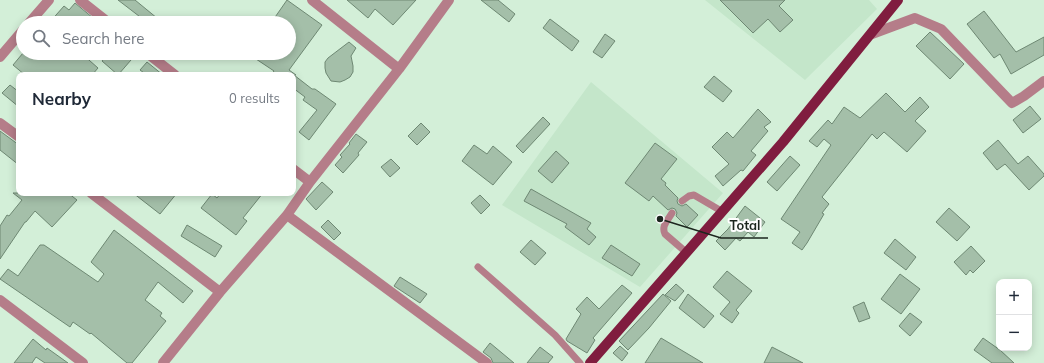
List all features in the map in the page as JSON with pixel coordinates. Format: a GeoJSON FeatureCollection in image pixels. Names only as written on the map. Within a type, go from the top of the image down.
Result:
{"type":"FeatureCollection","features":[{"type":"Feature","properties":{"kind":"main road"},"geometry":{"type":"LineString","coordinates":[[590,363],[783,142],[850,58],[872,34],[895,1]]}},
{"type":"Feature","properties":{"kind":"street"},"geometry":{"type":"LineString","coordinates":[[35,16],[49,0]]}},
{"type":"Feature","properties":{"kind":"street"},"geometry":{"type":"LineString","coordinates":[[80,0],[100,16]]}},
{"type":"Feature","properties":{"kind":"street"},"geometry":{"type":"LineString","coordinates":[[312,0],[399,69]]}},
{"type":"Feature","properties":{"kind":"street"},"geometry":{"type":"LineString","coordinates":[[163,363],[220,292],[287,215],[310,182],[399,69],[449,0]]}},
{"type":"Feature","properties":{"kind":"street"},"geometry":{"type":"LineString","coordinates":[[872,34],[915,18],[941,29],[1012,103],[1044,81]]}},
{"type":"Feature","properties":{"kind":"street"},"geometry":{"type":"LineString","coordinates":[[0,57],[16,38]]}},
{"type":"Feature","properties":{"kind":"street"},"geometry":{"type":"LineString","coordinates":[[156,60],[171,72]]}},
{"type":"Feature","properties":{"kind":"street"},"geometry":{"type":"LineString","coordinates":[[0,123],[16,135]]}},
{"type":"Feature","properties":{"kind":"street"},"geometry":{"type":"LineString","coordinates":[[296,171],[310,182]]}},
{"type":"Feature","properties":{"kind":"street"},"geometry":{"type":"LineString","coordinates":[[95,196],[220,292]]}},
{"type":"Feature","properties":{"kind":"street"},"geometry":{"type":"LineString","coordinates":[[287,215],[486,363]]}},
{"type":"Feature","properties":{"kind":"street"},"geometry":{"type":"LineString","coordinates":[[0,300],[83,363]]}},
{"type":"Feature","properties":{"kind":"lane"},"geometry":{"type":"LineString","coordinates":[[682,201],[689,196],[694,195],[723,212]]}},
{"type":"Feature","properties":{"kind":"lane"},"geometry":{"type":"LineString","coordinates":[[672,213],[663,230],[665,234],[687,253]]}},
{"type":"Feature","properties":{"kind":"lane"},"geometry":{"type":"LineString","coordinates":[[478,266],[555,335],[580,363]]}},
{"type":"Feature","properties":{"kind":"shaded area"},"geometry":{"type":"Polygon","coordinates":[[[705,0],[869,0],[877,9],[805,80],[705,0]]]}},
{"type":"Feature","properties":{"kind":"shaded area"},"geometry":{"type":"Polygon","coordinates":[[[591,82],[723,193],[640,287],[502,205],[591,82]]]}},
{"type":"Feature","properties":{"kind":"building"},"geometry":{"type":"Polygon","coordinates":[[[118,0],[135,0],[154,16],[139,16],[118,0]]]}},
{"type":"Feature","properties":{"kind":"building"},"geometry":{"type":"Polygon","coordinates":[[[287,0],[322,25],[289,70],[292,72],[273,72],[274,71],[258,60],[296,60],[296,16],[276,16],[287,0]]]}},
{"type":"Feature","properties":{"kind":"building"},"geometry":{"type":"Polygon","coordinates":[[[347,0],[416,0],[393,25],[375,9],[368,18],[347,0]]]}},
{"type":"Feature","properties":{"kind":"building"},"geometry":{"type":"Polygon","coordinates":[[[481,0],[498,0],[515,14],[509,22],[481,0]]]}},
{"type":"Feature","properties":{"kind":"building"},"geometry":{"type":"Polygon","coordinates":[[[720,0],[785,0],[779,6],[793,20],[780,32],[768,19],[753,33],[720,0]]]}},
{"type":"Feature","properties":{"kind":"building"},"geometry":{"type":"Polygon","coordinates":[[[75,3],[91,16],[55,16],[64,6],[69,10],[75,3]]]}},
{"type":"Feature","properties":{"kind":"building"},"geometry":{"type":"Polygon","coordinates":[[[984,11],[1016,52],[1044,37],[1044,55],[1011,74],[1000,54],[994,58],[967,24],[984,11]]]}},
{"type":"Feature","properties":{"kind":"building"},"geometry":{"type":"Polygon","coordinates":[[[550,19],[579,41],[572,51],[543,28],[550,19]]]}},
{"type":"Feature","properties":{"kind":"building"},"geometry":{"type":"Polygon","coordinates":[[[930,32],[964,64],[950,79],[916,46],[930,32]]]}},
{"type":"Feature","properties":{"kind":"building"},"geometry":{"type":"Polygon","coordinates":[[[605,34],[615,41],[602,58],[593,52],[605,34]]]}},
{"type":"Feature","properties":{"kind":"building"},"geometry":{"type":"Polygon","coordinates":[[[349,42],[356,48],[351,56],[353,72],[350,77],[345,80],[340,82],[331,81],[326,73],[325,62],[349,42]]]}},
{"type":"Feature","properties":{"kind":"building"},"geometry":{"type":"Polygon","coordinates":[[[17,60],[89,60],[98,68],[95,72],[21,72],[13,65],[17,60]]]}},
{"type":"Feature","properties":{"kind":"building"},"geometry":{"type":"Polygon","coordinates":[[[131,60],[121,72],[115,72],[102,61],[131,60]]]}},
{"type":"Feature","properties":{"kind":"building"},"geometry":{"type":"Polygon","coordinates":[[[147,62],[159,72],[143,72],[140,70],[147,62]]]}},
{"type":"Feature","properties":{"kind":"building"},"geometry":{"type":"Polygon","coordinates":[[[714,76],[732,91],[723,102],[704,87],[714,76]]]}},
{"type":"Feature","properties":{"kind":"building"},"geometry":{"type":"Polygon","coordinates":[[[296,77],[312,89],[315,89],[336,104],[309,140],[299,132],[317,110],[303,100],[305,97],[296,90],[296,77]]]}},
{"type":"Feature","properties":{"kind":"building"},"geometry":{"type":"Polygon","coordinates":[[[10,85],[16,90],[16,105],[2,93],[10,85]]]}},
{"type":"Feature","properties":{"kind":"building"},"geometry":{"type":"Polygon","coordinates":[[[886,93],[905,112],[920,97],[929,107],[915,121],[926,131],[907,152],[884,132],[877,139],[872,134],[822,197],[829,204],[822,213],[824,214],[802,250],[792,243],[800,232],[781,219],[831,145],[824,139],[817,147],[809,141],[828,120],[832,124],[844,107],[860,118],[886,93]]]}},
{"type":"Feature","properties":{"kind":"building"},"geometry":{"type":"Polygon","coordinates":[[[1030,106],[1041,119],[1023,133],[1013,120],[1030,106]]]}},
{"type":"Feature","properties":{"kind":"building"},"geometry":{"type":"Polygon","coordinates":[[[758,109],[771,122],[764,127],[768,131],[751,151],[756,155],[743,171],[741,170],[723,186],[715,176],[729,164],[712,147],[727,132],[733,138],[758,109]]]}},
{"type":"Feature","properties":{"kind":"building"},"geometry":{"type":"Polygon","coordinates":[[[543,117],[550,124],[523,153],[516,146],[543,117]]]}},
{"type":"Feature","properties":{"kind":"building"},"geometry":{"type":"Polygon","coordinates":[[[421,123],[430,132],[417,145],[408,136],[421,123]]]}},
{"type":"Feature","properties":{"kind":"building"},"geometry":{"type":"Polygon","coordinates":[[[0,131],[16,143],[16,163],[0,150],[0,131]]]}},
{"type":"Feature","properties":{"kind":"building"},"geometry":{"type":"Polygon","coordinates":[[[356,134],[367,142],[358,153],[359,155],[343,173],[335,165],[342,157],[340,155],[350,144],[349,143],[356,134]]]}},
{"type":"Feature","properties":{"kind":"building"},"geometry":{"type":"Polygon","coordinates":[[[998,140],[1018,164],[1028,156],[1044,174],[1044,176],[1029,190],[1005,164],[997,170],[983,153],[998,140]]]}},
{"type":"Feature","properties":{"kind":"building"},"geometry":{"type":"Polygon","coordinates":[[[655,143],[677,159],[661,179],[678,198],[678,204],[682,206],[686,204],[698,215],[687,227],[676,216],[677,213],[675,209],[672,208],[668,210],[653,196],[649,201],[625,183],[655,143]]]}},
{"type":"Feature","properties":{"kind":"building"},"geometry":{"type":"Polygon","coordinates":[[[474,145],[487,154],[493,146],[512,162],[493,185],[462,161],[474,145]]]}},
{"type":"Feature","properties":{"kind":"building"},"geometry":{"type":"Polygon","coordinates":[[[556,151],[569,163],[552,183],[538,171],[556,151]]]}},
{"type":"Feature","properties":{"kind":"building"},"geometry":{"type":"Polygon","coordinates":[[[790,156],[800,165],[777,191],[767,182],[790,156]]]}},
{"type":"Feature","properties":{"kind":"building"},"geometry":{"type":"Polygon","coordinates":[[[391,159],[400,168],[390,177],[381,167],[391,159]]]}},
{"type":"Feature","properties":{"kind":"building"},"geometry":{"type":"Polygon","coordinates":[[[322,182],[333,192],[316,210],[306,199],[322,182]]]}},
{"type":"Feature","properties":{"kind":"building"},"geometry":{"type":"Polygon","coordinates":[[[531,189],[591,223],[587,229],[596,237],[589,245],[565,227],[567,224],[524,201],[531,189]]]}},
{"type":"Feature","properties":{"kind":"building"},"geometry":{"type":"Polygon","coordinates":[[[480,195],[490,205],[481,214],[471,203],[480,195]]]}},
{"type":"Feature","properties":{"kind":"building"},"geometry":{"type":"Polygon","coordinates":[[[17,196],[72,196],[77,200],[52,227],[35,211],[25,222],[0,259],[0,226],[7,215],[9,216],[22,200],[17,196]]]}},
{"type":"Feature","properties":{"kind":"building"},"geometry":{"type":"Polygon","coordinates":[[[137,196],[175,196],[160,214],[137,196]]]}},
{"type":"Feature","properties":{"kind":"building"},"geometry":{"type":"Polygon","coordinates":[[[210,196],[217,198],[219,196],[261,196],[243,218],[247,221],[236,235],[201,208],[210,196]]]}},
{"type":"Feature","properties":{"kind":"building"},"geometry":{"type":"Polygon","coordinates":[[[745,206],[765,222],[754,237],[748,232],[740,241],[736,238],[725,250],[716,241],[728,229],[745,206]]]}},
{"type":"Feature","properties":{"kind":"building"},"geometry":{"type":"Polygon","coordinates":[[[949,208],[970,227],[957,241],[936,222],[949,208]]]}},
{"type":"Feature","properties":{"kind":"building"},"geometry":{"type":"Polygon","coordinates":[[[328,220],[341,233],[334,240],[321,227],[328,220]]]}},
{"type":"Feature","properties":{"kind":"building"},"geometry":{"type":"Polygon","coordinates":[[[187,225],[222,246],[215,257],[181,236],[187,225]]]}},
{"type":"Feature","properties":{"kind":"building"},"geometry":{"type":"Polygon","coordinates":[[[114,230],[193,291],[183,303],[158,282],[145,300],[162,313],[160,316],[166,321],[132,363],[127,363],[91,333],[90,334],[73,322],[70,327],[0,279],[8,269],[18,276],[40,245],[44,245],[98,282],[104,274],[91,262],[114,230]]]}},
{"type":"Feature","properties":{"kind":"building"},"geometry":{"type":"Polygon","coordinates":[[[895,239],[916,257],[906,270],[884,253],[895,239]]]}},
{"type":"Feature","properties":{"kind":"building"},"geometry":{"type":"Polygon","coordinates":[[[531,240],[546,253],[535,265],[520,252],[531,240]]]}},
{"type":"Feature","properties":{"kind":"building"},"geometry":{"type":"Polygon","coordinates":[[[611,245],[640,264],[632,276],[602,258],[611,245]]]}},
{"type":"Feature","properties":{"kind":"building"},"geometry":{"type":"Polygon","coordinates":[[[971,246],[985,261],[973,273],[970,270],[966,275],[954,262],[971,246]]]}},
{"type":"Feature","properties":{"kind":"building"},"geometry":{"type":"Polygon","coordinates":[[[727,271],[752,291],[736,310],[739,313],[732,323],[720,314],[730,302],[713,287],[727,271]]]}},
{"type":"Feature","properties":{"kind":"building"},"geometry":{"type":"Polygon","coordinates":[[[900,274],[920,289],[901,314],[881,299],[900,274]]]}},
{"type":"Feature","properties":{"kind":"building"},"geometry":{"type":"Polygon","coordinates":[[[400,277],[427,294],[420,303],[394,286],[400,277]]]}},
{"type":"Feature","properties":{"kind":"building"},"geometry":{"type":"Polygon","coordinates":[[[676,284],[684,291],[675,301],[665,295],[676,284]]]}},
{"type":"Feature","properties":{"kind":"building"},"geometry":{"type":"Polygon","coordinates":[[[622,285],[632,293],[593,338],[595,340],[587,353],[567,341],[566,339],[581,314],[576,309],[587,297],[599,309],[622,285]]]}},
{"type":"Feature","properties":{"kind":"building"},"geometry":{"type":"Polygon","coordinates":[[[663,294],[671,301],[649,328],[628,350],[619,341],[663,294]]]}},
{"type":"Feature","properties":{"kind":"building"},"geometry":{"type":"Polygon","coordinates":[[[688,294],[714,316],[704,328],[679,308],[688,294]]]}},
{"type":"Feature","properties":{"kind":"building"},"geometry":{"type":"Polygon","coordinates":[[[864,302],[870,318],[859,322],[853,307],[864,302]]]}},
{"type":"Feature","properties":{"kind":"building"},"geometry":{"type":"Polygon","coordinates":[[[910,313],[922,322],[910,336],[899,326],[910,313]]]}},
{"type":"Feature","properties":{"kind":"building"},"geometry":{"type":"Polygon","coordinates":[[[661,338],[703,363],[645,363],[661,338]]]}},
{"type":"Feature","properties":{"kind":"building"},"geometry":{"type":"Polygon","coordinates":[[[983,338],[996,347],[996,351],[1001,351],[1014,363],[992,363],[974,350],[983,338]]]}},
{"type":"Feature","properties":{"kind":"building"},"geometry":{"type":"Polygon","coordinates":[[[33,339],[46,350],[47,348],[68,363],[45,363],[36,357],[32,363],[14,363],[33,339]]]}},
{"type":"Feature","properties":{"kind":"building"},"geometry":{"type":"Polygon","coordinates":[[[490,343],[514,363],[493,363],[491,358],[483,352],[490,343]]]}},
{"type":"Feature","properties":{"kind":"building"},"geometry":{"type":"Polygon","coordinates":[[[620,346],[628,353],[622,361],[613,353],[620,346]]]}},
{"type":"Feature","properties":{"kind":"building"},"geometry":{"type":"Polygon","coordinates":[[[540,347],[553,357],[548,363],[527,363],[540,347]]]}},
{"type":"Feature","properties":{"kind":"building"},"geometry":{"type":"Polygon","coordinates":[[[772,347],[803,363],[764,363],[772,347]]]}},
{"type":"Feature","properties":{"kind":"place","name":"Total"},"geometry":{"type":"Point","coordinates":[660,219]}}]}
